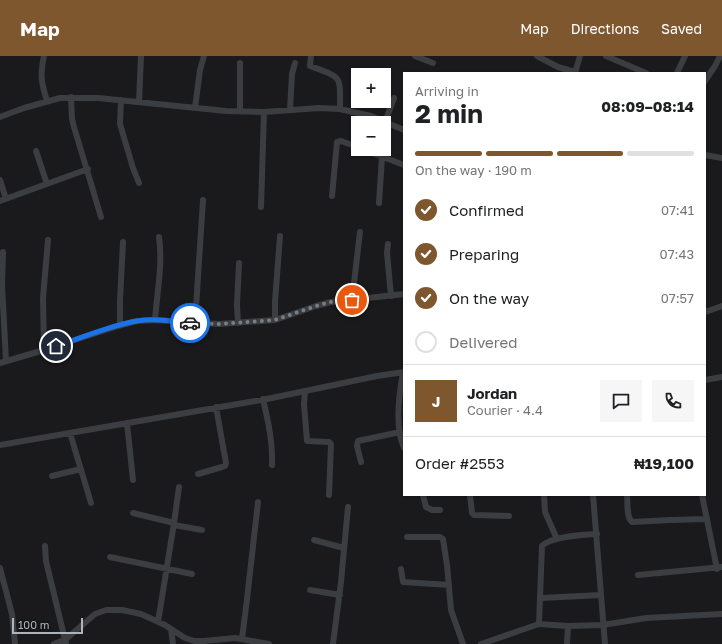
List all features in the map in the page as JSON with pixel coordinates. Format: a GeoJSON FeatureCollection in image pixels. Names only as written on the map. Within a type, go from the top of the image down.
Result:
{"type":"FeatureCollection","features":[{"type":"Feature","properties":{"kind":"street"},"geometry":{"type":"LineString","coordinates":[[44,56],[41,69],[41,82],[47,101]]}},
{"type":"Feature","properties":{"kind":"street"},"geometry":{"type":"LineString","coordinates":[[139,102],[141,56]]}},
{"type":"Feature","properties":{"kind":"street"},"geometry":{"type":"LineString","coordinates":[[196,108],[200,70],[204,56]]}},
{"type":"Feature","properties":{"kind":"street"},"geometry":{"type":"LineString","coordinates":[[311,56],[310,66],[334,74],[339,80],[340,109]]}},
{"type":"Feature","properties":{"kind":"street"},"geometry":{"type":"LineString","coordinates":[[414,56],[433,63]]}},
{"type":"Feature","properties":{"kind":"street"},"geometry":{"type":"LineString","coordinates":[[537,56],[558,67],[572,72]]}},
{"type":"Feature","properties":{"kind":"street"},"geometry":{"type":"LineString","coordinates":[[575,72],[580,56]]}},
{"type":"Feature","properties":{"kind":"street"},"geometry":{"type":"LineString","coordinates":[[606,56],[644,72]]}},
{"type":"Feature","properties":{"kind":"street"},"geometry":{"type":"LineString","coordinates":[[677,72],[685,56]]}},
{"type":"Feature","properties":{"kind":"street"},"geometry":{"type":"LineString","coordinates":[[706,80],[720,56]]}},
{"type":"Feature","properties":{"kind":"street"},"geometry":{"type":"LineString","coordinates":[[240,63],[240,111]]}},
{"type":"Feature","properties":{"kind":"street"},"geometry":{"type":"LineString","coordinates":[[290,110],[292,74],[295,64]]}},
{"type":"Feature","properties":{"kind":"street"},"geometry":{"type":"LineString","coordinates":[[71,97],[74,127],[88,169],[101,216]]}},
{"type":"Feature","properties":{"kind":"street"},"geometry":{"type":"LineString","coordinates":[[0,117],[47,101],[71,97],[240,111],[264,112],[319,108],[340,109],[367,116]]}},
{"type":"Feature","properties":{"kind":"street"},"geometry":{"type":"LineString","coordinates":[[387,116],[394,98]]}},
{"type":"Feature","properties":{"kind":"street"},"geometry":{"type":"LineString","coordinates":[[121,100],[120,124],[132,168],[138,182]]}},
{"type":"Feature","properties":{"kind":"street"},"geometry":{"type":"LineString","coordinates":[[261,207],[264,112]]}},
{"type":"Feature","properties":{"kind":"street"},"geometry":{"type":"LineString","coordinates":[[391,125],[403,130]]}},
{"type":"Feature","properties":{"kind":"street"},"geometry":{"type":"LineString","coordinates":[[332,196],[337,142],[341,141],[351,145]]}},
{"type":"Feature","properties":{"kind":"street"},"geometry":{"type":"LineString","coordinates":[[36,151],[47,184]]}},
{"type":"Feature","properties":{"kind":"street"},"geometry":{"type":"LineString","coordinates":[[706,155],[722,158]]}},
{"type":"Feature","properties":{"kind":"street"},"geometry":{"type":"LineString","coordinates":[[379,204],[382,157],[403,166]]}},
{"type":"Feature","properties":{"kind":"street"},"geometry":{"type":"LineString","coordinates":[[0,180],[3,200],[88,169]]}},
{"type":"Feature","properties":{"kind":"street"},"geometry":{"type":"LineString","coordinates":[[195,323],[203,200]]}},
{"type":"Feature","properties":{"kind":"street"},"geometry":{"type":"LineString","coordinates":[[352,300],[360,232]]}},
{"type":"Feature","properties":{"kind":"street"},"geometry":{"type":"LineString","coordinates":[[275,320],[280,236]]}},
{"type":"Feature","properties":{"kind":"street"},"geometry":{"type":"LineString","coordinates":[[155,320],[161,264],[159,237]]}},
{"type":"Feature","properties":{"kind":"street"},"geometry":{"type":"LineString","coordinates":[[44,350],[44,298],[48,240]]}},
{"type":"Feature","properties":{"kind":"street"},"geometry":{"type":"LineString","coordinates":[[120,325],[123,242]]}},
{"type":"Feature","properties":{"kind":"street"},"geometry":{"type":"LineString","coordinates":[[388,244],[387,253],[391,296]]}},
{"type":"Feature","properties":{"kind":"street"},"geometry":{"type":"LineString","coordinates":[[2,252],[3,362],[137,321],[155,320],[195,323],[275,320],[331,302],[403,294]]}},
{"type":"Feature","properties":{"kind":"street"},"geometry":{"type":"LineString","coordinates":[[238,322],[237,305],[239,263]]}},
{"type":"Feature","properties":{"kind":"street"},"geometry":{"type":"LineString","coordinates":[[706,312],[722,306]]}},
{"type":"Feature","properties":{"kind":"street"},"geometry":{"type":"LineString","coordinates":[[0,445],[263,399],[403,372],[399,400],[400,432],[403,444]]}},
{"type":"Feature","properties":{"kind":"street"},"geometry":{"type":"LineString","coordinates":[[706,380],[722,377]]}},
{"type":"Feature","properties":{"kind":"street"},"geometry":{"type":"LineString","coordinates":[[305,391],[307,441],[329,442],[331,444],[329,495]]}},
{"type":"Feature","properties":{"kind":"street"},"geometry":{"type":"LineString","coordinates":[[263,399],[272,443],[272,465]]}},
{"type":"Feature","properties":{"kind":"street"},"geometry":{"type":"LineString","coordinates":[[198,474],[222,468],[226,463],[216,407]]}},
{"type":"Feature","properties":{"kind":"street"},"geometry":{"type":"LineString","coordinates":[[127,423],[133,480]]}},
{"type":"Feature","properties":{"kind":"street"},"geometry":{"type":"LineString","coordinates":[[361,462],[356,446],[358,441],[400,432]]}},
{"type":"Feature","properties":{"kind":"street"},"geometry":{"type":"LineString","coordinates":[[70,433],[91,503]]}},
{"type":"Feature","properties":{"kind":"street"},"geometry":{"type":"LineString","coordinates":[[52,476],[81,469]]}},
{"type":"Feature","properties":{"kind":"street"},"geometry":{"type":"LineString","coordinates":[[158,622],[180,487]]}},
{"type":"Feature","properties":{"kind":"street"},"geometry":{"type":"LineString","coordinates":[[423,496],[426,507],[432,510],[440,510]]}},
{"type":"Feature","properties":{"kind":"street"},"geometry":{"type":"LineString","coordinates":[[470,496],[472,513],[474,515],[509,516]]}},
{"type":"Feature","properties":{"kind":"street"},"geometry":{"type":"LineString","coordinates":[[544,496],[545,512],[557,539]]}},
{"type":"Feature","properties":{"kind":"street"},"geometry":{"type":"LineString","coordinates":[[594,496],[605,644]]}},
{"type":"Feature","properties":{"kind":"street"},"geometry":{"type":"LineString","coordinates":[[627,496],[628,517],[632,522],[707,519]]}},
{"type":"Feature","properties":{"kind":"street"},"geometry":{"type":"LineString","coordinates":[[638,575],[719,568],[702,496]]}},
{"type":"Feature","properties":{"kind":"street"},"geometry":{"type":"LineString","coordinates":[[242,639],[258,502]]}},
{"type":"Feature","properties":{"kind":"street"},"geometry":{"type":"LineString","coordinates":[[334,644],[348,507]]}},
{"type":"Feature","properties":{"kind":"street"},"geometry":{"type":"LineString","coordinates":[[134,513],[202,530]]}},
{"type":"Feature","properties":{"kind":"street"},"geometry":{"type":"LineString","coordinates":[[539,624],[542,546],[557,539],[597,534]]}},
{"type":"Feature","properties":{"kind":"street"},"geometry":{"type":"LineString","coordinates":[[407,537],[443,538],[453,617],[463,644]]}},
{"type":"Feature","properties":{"kind":"street"},"geometry":{"type":"LineString","coordinates":[[314,540],[344,548]]}},
{"type":"Feature","properties":{"kind":"street"},"geometry":{"type":"LineString","coordinates":[[45,546],[46,561],[66,641]]}},
{"type":"Feature","properties":{"kind":"street"},"geometry":{"type":"LineString","coordinates":[[110,557],[166,570],[192,574]]}},
{"type":"Feature","properties":{"kind":"street"},"geometry":{"type":"LineString","coordinates":[[0,568],[12,614],[15,644]]}},
{"type":"Feature","properties":{"kind":"street"},"geometry":{"type":"LineString","coordinates":[[401,569],[402,581],[404,583],[449,584]]}},
{"type":"Feature","properties":{"kind":"street"},"geometry":{"type":"LineString","coordinates":[[310,590],[340,595]]}},
{"type":"Feature","properties":{"kind":"street"},"geometry":{"type":"LineString","coordinates":[[541,598],[601,595]]}},
{"type":"Feature","properties":{"kind":"street"},"geometry":{"type":"LineString","coordinates":[[54,644],[66,641],[95,614],[106,610],[122,610],[141,614],[185,638],[194,641],[235,638],[269,644]]}},
{"type":"Feature","properties":{"kind":"street"},"geometry":{"type":"LineString","coordinates":[[481,644],[539,624],[568,626],[603,625],[646,618],[722,614]]}},
{"type":"Feature","properties":{"kind":"street"},"geometry":{"type":"LineString","coordinates":[[567,644],[568,626]]}},
{"type":"Feature","properties":{"kind":"street"},"geometry":{"type":"LineString","coordinates":[[171,629],[173,644]]}},
{"type":"Feature","properties":{"kind":"way so far"},"geometry":{"type":"LineString","coordinates":[[190,323],[219,324],[275,320],[331,302],[352,300]]}},
{"type":"Feature","properties":{"kind":"route"},"geometry":{"type":"LineString","coordinates":[[56,346],[137,321],[155,320],[190,323]]}}]}
